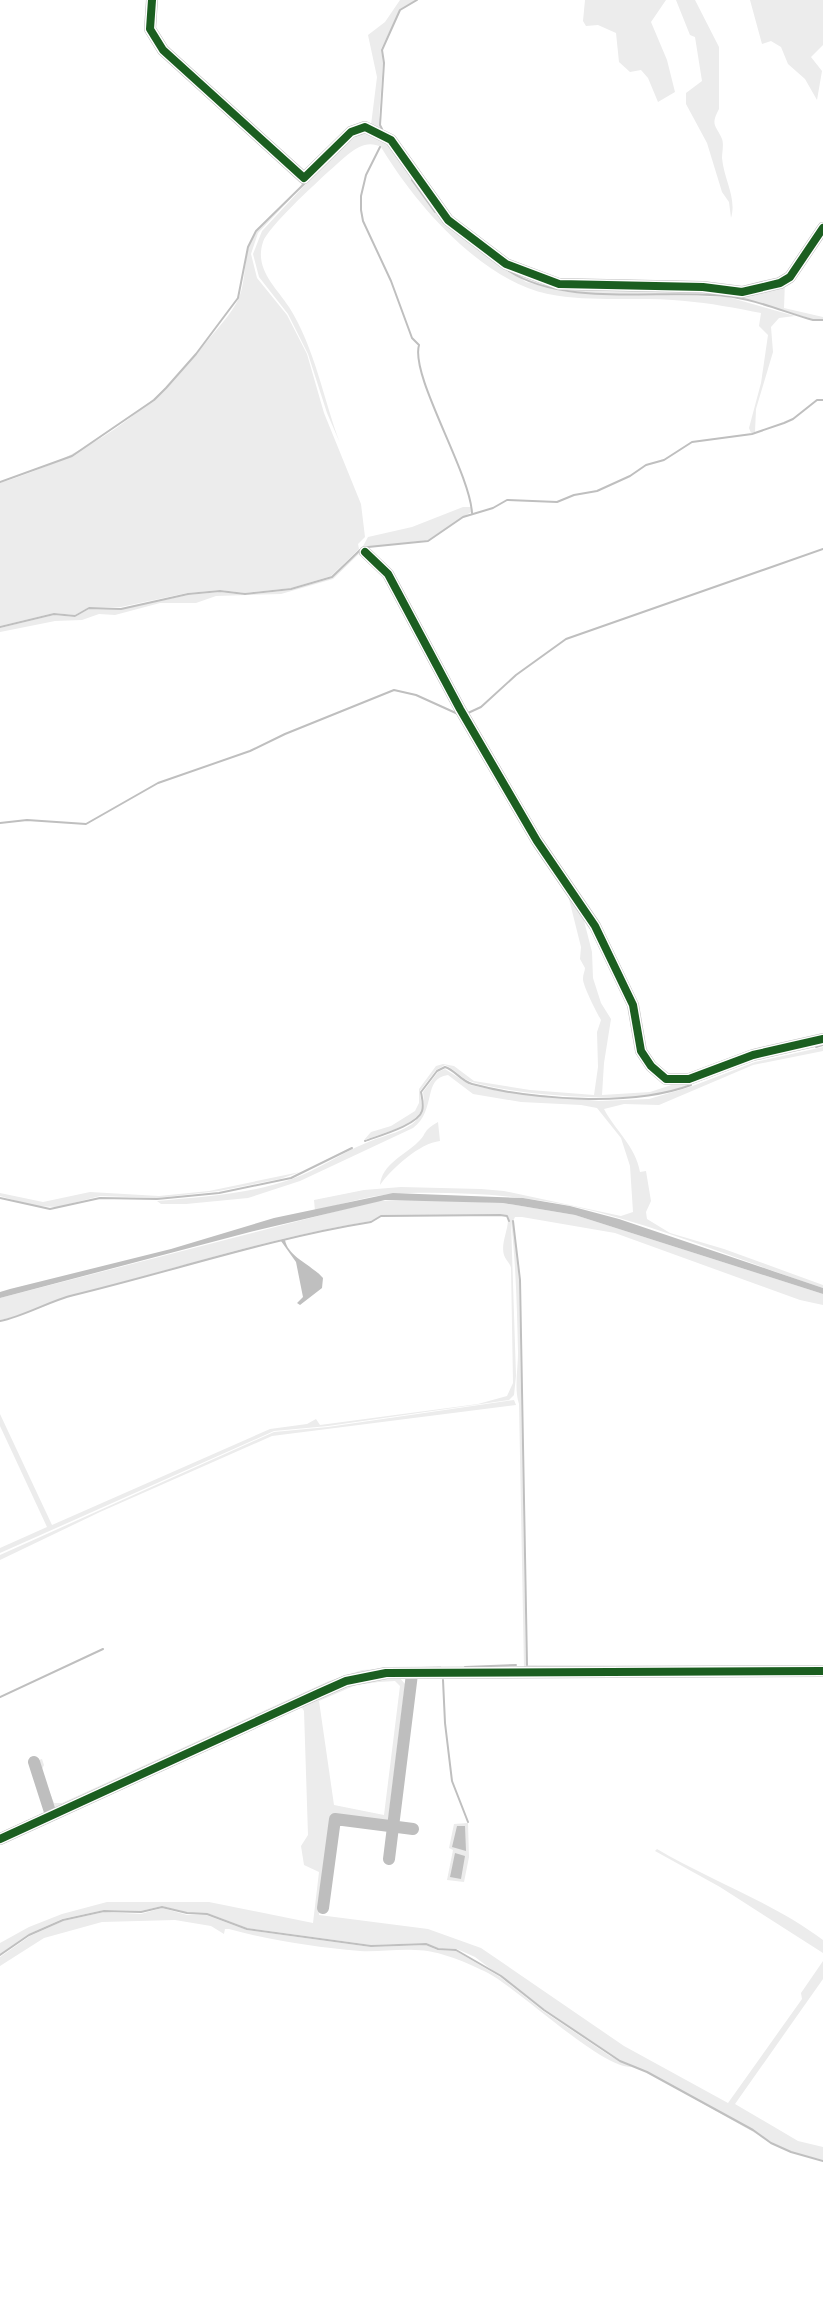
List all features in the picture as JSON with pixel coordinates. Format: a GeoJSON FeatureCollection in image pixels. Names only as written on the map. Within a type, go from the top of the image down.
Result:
{"type":"FeatureCollection","features":[{"type":"Feature","properties":{"kind":"street"},"geometry":{"type":"LineString","coordinates":[[152,0],[150,29],[163,50],[304,178],[351,132],[358,128],[372,128],[391,140],[448,220],[506,264],[539,279],[581,285],[703,287],[742,292],[780,283],[790,277],[823,228]]}},
{"type":"Feature","properties":{"kind":"street"},"geometry":{"type":"LineString","coordinates":[[365,552],[388,574],[460,709],[537,842],[595,926],[628,991],[636,1017],[641,1050],[651,1066],[666,1079],[681,1080],[753,1055],[823,1040]]}},
{"type":"Feature","properties":{"kind":"street"},"geometry":{"type":"LineString","coordinates":[[0,1839],[346,1681],[375,1674],[823,1671]]}},
{"type":"Feature","properties":{"kind":"street"},"geometry":{"type":"LineString","coordinates":[[389,1859],[412,1674]]}},
{"type":"Feature","properties":{"kind":"street"},"geometry":{"type":"LineString","coordinates":[[34,1762],[51,1815]]}},
{"type":"Feature","properties":{"kind":"street"},"geometry":{"type":"LineString","coordinates":[[323,1908],[333,1821],[338,1818],[413,1829]]}},
{"type":"Feature","properties":{"kind":"shaded area"},"geometry":{"type":"Polygon","coordinates":[[[400,0],[416,0],[400,10],[381,49],[383,63],[379,116],[381,130],[371,125],[377,77],[368,35],[385,22],[400,0]]]}},
{"type":"Feature","properties":{"kind":"shaded area"},"geometry":{"type":"Polygon","coordinates":[[[585,0],[666,0],[651,22],[667,60],[675,92],[658,102],[648,78],[641,70],[630,72],[619,62],[616,33],[598,25],[586,26],[583,21],[585,0]]]}},
{"type":"Feature","properties":{"kind":"shaded area"},"geometry":{"type":"Polygon","coordinates":[[[676,0],[695,0],[719,47],[719,109],[714,122],[723,141],[722,158],[731,196],[731,218],[729,202],[722,192],[707,143],[686,104],[686,93],[702,81],[695,37],[690,35],[676,0]]]}},
{"type":"Feature","properties":{"kind":"shaded area"},"geometry":{"type":"Polygon","coordinates":[[[750,0],[823,0],[823,45],[811,57],[822,71],[817,100],[805,79],[788,64],[781,47],[771,41],[762,44],[750,0]]]}},
{"type":"Feature","properties":{"kind":"shaded area"},"geometry":{"type":"Polygon","coordinates":[[[365,127],[376,131],[393,145],[426,192],[453,223],[484,250],[520,272],[559,284],[602,288],[747,291],[774,286],[785,281],[784,308],[823,317],[823,319],[813,319],[725,296],[617,294],[562,289],[537,284],[503,268],[460,236],[425,198],[397,153],[378,136],[367,130],[355,134],[300,187],[304,178],[352,133],[365,127]]]}},
{"type":"Feature","properties":{"kind":"shaded area"},"geometry":{"type":"Polygon","coordinates":[[[362,131],[387,143],[440,219],[480,251],[526,282],[567,292],[728,297],[795,316],[779,318],[771,327],[773,352],[756,409],[755,432],[751,433],[749,428],[761,383],[768,335],[759,326],[761,313],[685,301],[565,297],[523,286],[498,273],[452,237],[412,192],[381,147],[374,144],[359,147],[346,156],[292,206],[273,226],[263,242],[261,252],[261,261],[268,277],[289,307],[306,339],[340,443],[327,413],[308,354],[288,314],[259,277],[253,254],[262,231],[327,161],[362,131]]]}},
{"type":"Feature","properties":{"kind":"shaded area"},"geometry":{"type":"Polygon","coordinates":[[[294,195],[258,233],[251,254],[257,278],[287,315],[307,354],[324,413],[361,504],[365,537],[358,544],[359,549],[331,576],[291,588],[245,593],[220,590],[187,593],[121,607],[89,607],[75,615],[54,613],[0,626],[0,483],[32,472],[89,445],[141,410],[164,389],[187,366],[232,310],[240,294],[248,250],[255,234],[267,219],[294,195]]]}},
{"type":"Feature","properties":{"kind":"shaded area"},"geometry":{"type":"Polygon","coordinates":[[[463,507],[471,507],[471,512],[428,540],[362,548],[368,537],[412,527],[463,507]]]}},
{"type":"Feature","properties":{"kind":"shaded area"},"geometry":{"type":"Polygon","coordinates":[[[362,551],[333,579],[281,594],[216,596],[196,603],[160,603],[115,615],[99,614],[82,620],[55,621],[0,632],[0,628],[54,615],[75,617],[89,609],[121,609],[188,595],[220,592],[245,595],[291,590],[332,578],[356,553],[362,551]]]}},
{"type":"Feature","properties":{"kind":"shaded area"},"geometry":{"type":"Polygon","coordinates":[[[566,887],[581,909],[592,952],[593,978],[601,1003],[611,1019],[602,1095],[650,1092],[754,1058],[677,1089],[631,1097],[586,1097],[490,1087],[468,1081],[445,1065],[436,1070],[420,1091],[422,1109],[412,1121],[364,1140],[371,1132],[391,1126],[415,1111],[419,1103],[419,1089],[436,1066],[443,1064],[454,1066],[474,1081],[530,1090],[594,1095],[598,1067],[597,1032],[601,1020],[583,981],[585,968],[580,959],[581,947],[566,887]]]}},
{"type":"Feature","properties":{"kind":"shaded area"},"geometry":{"type":"Polygon","coordinates":[[[823,1047],[823,1051],[753,1065],[659,1105],[624,1104],[604,1109],[630,1147],[640,1172],[646,1171],[651,1201],[646,1212],[647,1219],[670,1233],[724,1249],[823,1285],[823,1288],[636,1223],[552,1202],[491,1195],[397,1193],[315,1211],[314,1200],[364,1190],[401,1187],[504,1191],[621,1216],[633,1212],[630,1166],[621,1138],[597,1108],[521,1102],[473,1094],[448,1075],[440,1077],[435,1082],[425,1113],[413,1128],[300,1181],[248,1198],[186,1204],[161,1204],[157,1201],[226,1194],[276,1184],[311,1171],[366,1143],[398,1132],[415,1122],[421,1114],[423,1092],[438,1072],[445,1069],[470,1085],[499,1091],[599,1101],[649,1099],[690,1087],[755,1062],[823,1047]]]}},
{"type":"Feature","properties":{"kind":"shaded area"},"geometry":{"type":"Polygon","coordinates":[[[438,1122],[440,1141],[415,1151],[380,1185],[389,1166],[438,1122]]]}},
{"type":"Feature","properties":{"kind":"shaded area"},"geometry":{"type":"Polygon","coordinates":[[[300,1172],[280,1179],[219,1191],[157,1198],[100,1196],[58,1207],[34,1206],[0,1196],[0,1193],[43,1202],[90,1192],[159,1196],[209,1191],[300,1172]]]}},
{"type":"Feature","properties":{"kind":"shaded area"},"geometry":{"type":"Polygon","coordinates":[[[393,1193],[523,1198],[570,1206],[619,1219],[823,1288],[823,1294],[575,1215],[503,1203],[385,1200],[250,1232],[0,1298],[0,1292],[10,1289],[171,1249],[274,1218],[393,1193]]]}},
{"type":"Feature","properties":{"kind":"shaded area"},"geometry":{"type":"Polygon","coordinates":[[[437,1200],[503,1203],[575,1215],[823,1294],[823,1305],[800,1300],[615,1233],[522,1217],[515,1217],[513,1221],[519,1281],[526,1665],[746,1666],[524,1669],[519,1404],[516,1385],[518,1353],[511,1221],[516,1376],[514,1395],[509,1400],[328,1426],[274,1431],[0,1553],[0,1548],[47,1527],[0,1426],[0,1414],[52,1525],[270,1429],[307,1424],[316,1419],[320,1425],[478,1404],[507,1396],[513,1383],[511,1268],[503,1250],[508,1219],[507,1215],[381,1216],[371,1221],[296,1236],[222,1255],[65,1298],[0,1320],[0,1298],[376,1201],[437,1200]]]}},
{"type":"Feature","properties":{"kind":"shaded area"},"geometry":{"type":"Polygon","coordinates":[[[285,1240],[295,1256],[323,1278],[322,1288],[300,1305],[297,1303],[303,1297],[296,1262],[281,1241],[285,1240]]]}},
{"type":"Feature","properties":{"kind":"shaded area"},"geometry":{"type":"Polygon","coordinates":[[[514,1400],[516,1405],[272,1436],[100,1512],[0,1560],[0,1555],[274,1432],[328,1427],[514,1400]]]}},
{"type":"Feature","properties":{"kind":"shaded area"},"geometry":{"type":"Polygon","coordinates":[[[441,1666],[441,1669],[382,1671],[55,1809],[36,1761],[42,1759],[44,1765],[41,1771],[54,1803],[62,1803],[329,1681],[362,1670],[441,1666]]]}},
{"type":"Feature","properties":{"kind":"shaded area"},"geometry":{"type":"Polygon","coordinates":[[[399,1677],[405,1684],[388,1821],[330,1818],[319,1915],[428,1929],[481,1948],[624,2046],[728,2103],[802,1999],[801,1993],[823,1961],[823,1979],[735,2104],[798,2141],[823,2147],[823,2160],[791,2152],[647,2072],[620,2060],[544,2009],[475,1957],[457,1949],[438,1948],[426,1943],[371,1945],[247,1928],[207,1913],[187,1913],[162,1906],[141,1911],[104,1910],[62,1919],[29,1934],[0,1954],[0,1943],[29,1927],[62,1914],[107,1902],[209,1902],[313,1923],[319,1872],[304,1865],[301,1846],[308,1835],[304,1711],[300,1705],[341,1686],[399,1677]],[[395,1681],[356,1685],[319,1701],[334,1805],[384,1815],[400,1686],[395,1681]]]}},
{"type":"Feature","properties":{"kind":"shaded area"},"geometry":{"type":"Polygon","coordinates":[[[468,1823],[469,1857],[464,1882],[447,1880],[453,1850],[449,1848],[454,1824],[468,1823]]]}},
{"type":"Feature","properties":{"kind":"shaded area"},"geometry":{"type":"Polygon","coordinates":[[[457,1826],[465,1826],[466,1851],[452,1847],[457,1826]]]}},
{"type":"Feature","properties":{"kind":"shaded area"},"geometry":{"type":"Polygon","coordinates":[[[657,1849],[803,1926],[823,1940],[823,1953],[720,1887],[655,1851],[657,1849]]]}},
{"type":"Feature","properties":{"kind":"shaded area"},"geometry":{"type":"Polygon","coordinates":[[[455,1853],[465,1856],[461,1879],[450,1877],[455,1853]]]}},
{"type":"Feature","properties":{"kind":"shaded area"},"geometry":{"type":"Polygon","coordinates":[[[162,1908],[187,1915],[206,1915],[247,1930],[371,1947],[426,1945],[437,1950],[456,1951],[500,1977],[543,2011],[610,2056],[632,2067],[601,2056],[488,1973],[434,1952],[327,1948],[229,1929],[225,1929],[224,1934],[211,1926],[175,1920],[102,1922],[44,1938],[0,1966],[0,1957],[30,1936],[63,1921],[104,1912],[141,1914],[162,1908]]]}},
{"type":"Feature","properties":{"kind":"waterway"},"geometry":{"type":"LineString","coordinates":[[382,129],[380,125],[384,63],[382,50],[400,10],[417,0]]}},
{"type":"Feature","properties":{"kind":"waterway"},"geometry":{"type":"LineString","coordinates":[[380,147],[366,175],[361,196],[363,221],[391,281],[412,338],[419,345],[423,379],[462,474],[472,513]]}},
{"type":"Feature","properties":{"kind":"waterway"},"geometry":{"type":"LineString","coordinates":[[412,180],[435,212]]}},
{"type":"Feature","properties":{"kind":"waterway"},"geometry":{"type":"LineString","coordinates":[[0,482],[72,456],[154,400],[196,354],[238,298],[248,247],[256,231],[306,182]]}},
{"type":"Feature","properties":{"kind":"waterway"},"geometry":{"type":"LineString","coordinates":[[509,271],[531,282],[557,289],[584,293],[725,296],[758,303],[813,320],[823,320]]}},
{"type":"Feature","properties":{"kind":"waterway"},"geometry":{"type":"LineString","coordinates":[[368,547],[428,541],[463,517],[493,508],[507,500],[557,502],[574,495],[597,491],[630,476],[646,465],[664,460],[692,442],[752,434],[793,419],[817,400],[823,400]]}},
{"type":"Feature","properties":{"kind":"waterway"},"geometry":{"type":"LineString","coordinates":[[468,713],[481,707],[516,675],[566,639],[823,549]]}},
{"type":"Feature","properties":{"kind":"waterway"},"geometry":{"type":"LineString","coordinates":[[0,627],[54,614],[75,616],[89,608],[121,609],[188,594],[220,591],[245,594],[291,589],[332,577],[360,550]]}},
{"type":"Feature","properties":{"kind":"waterway"},"geometry":{"type":"LineString","coordinates":[[0,823],[27,820],[86,824],[158,783],[250,751],[285,734],[394,690],[416,695],[458,714]]}},
{"type":"Feature","properties":{"kind":"waterway"},"geometry":{"type":"LineString","coordinates":[[816,1047],[823,1045]]}},
{"type":"Feature","properties":{"kind":"waterway"},"geometry":{"type":"LineString","coordinates":[[365,1141],[397,1129],[419,1116],[423,1106],[421,1092],[437,1071],[445,1067],[472,1084],[496,1090],[552,1097],[612,1099],[667,1092],[691,1085]]}},
{"type":"Feature","properties":{"kind":"waterway"},"geometry":{"type":"LineString","coordinates":[[0,1198],[50,1209],[100,1198],[157,1199],[219,1193],[291,1178],[352,1148]]}},
{"type":"Feature","properties":{"kind":"waterway"},"geometry":{"type":"LineString","coordinates":[[0,1321],[74,1295],[259,1246],[371,1222],[381,1216],[500,1215],[507,1216],[509,1221]]}},
{"type":"Feature","properties":{"kind":"waterway"},"geometry":{"type":"LineString","coordinates":[[513,1221],[520,1280],[527,1665]]}},
{"type":"Feature","properties":{"kind":"waterway"},"geometry":{"type":"LineString","coordinates":[[0,1697],[103,1649]]}},
{"type":"Feature","properties":{"kind":"waterway"},"geometry":{"type":"LineString","coordinates":[[465,1667],[516,1665]]}},
{"type":"Feature","properties":{"kind":"waterway"},"geometry":{"type":"LineString","coordinates":[[443,1680],[445,1723],[452,1781],[468,1822]]}},
{"type":"Feature","properties":{"kind":"waterway"},"geometry":{"type":"LineString","coordinates":[[0,1955],[29,1935],[63,1920],[104,1911],[141,1912],[162,1907],[187,1913],[207,1914],[247,1929],[371,1946],[426,1944],[438,1949],[456,1950],[501,1976],[544,2010],[620,2061],[647,2072],[753,2130],[771,2143],[791,2152],[823,2161]]}},
{"type":"Feature","properties":{"kind":"cycle path"},"geometry":{"type":"LineString","coordinates":[[152,0],[150,29],[163,50],[304,178],[351,132],[365,127],[391,140],[448,220],[506,264],[559,284],[703,287],[742,292],[780,283],[790,277],[823,228]]}},
{"type":"Feature","properties":{"kind":"cycle path"},"geometry":{"type":"LineString","coordinates":[[365,552],[388,574],[460,709],[537,841],[595,926],[633,1005],[641,1051],[651,1066],[666,1079],[689,1079],[753,1055],[823,1039]]}},
{"type":"Feature","properties":{"kind":"cycle path"},"geometry":{"type":"LineString","coordinates":[[0,1839],[346,1681],[386,1673],[823,1671]]}}]}
